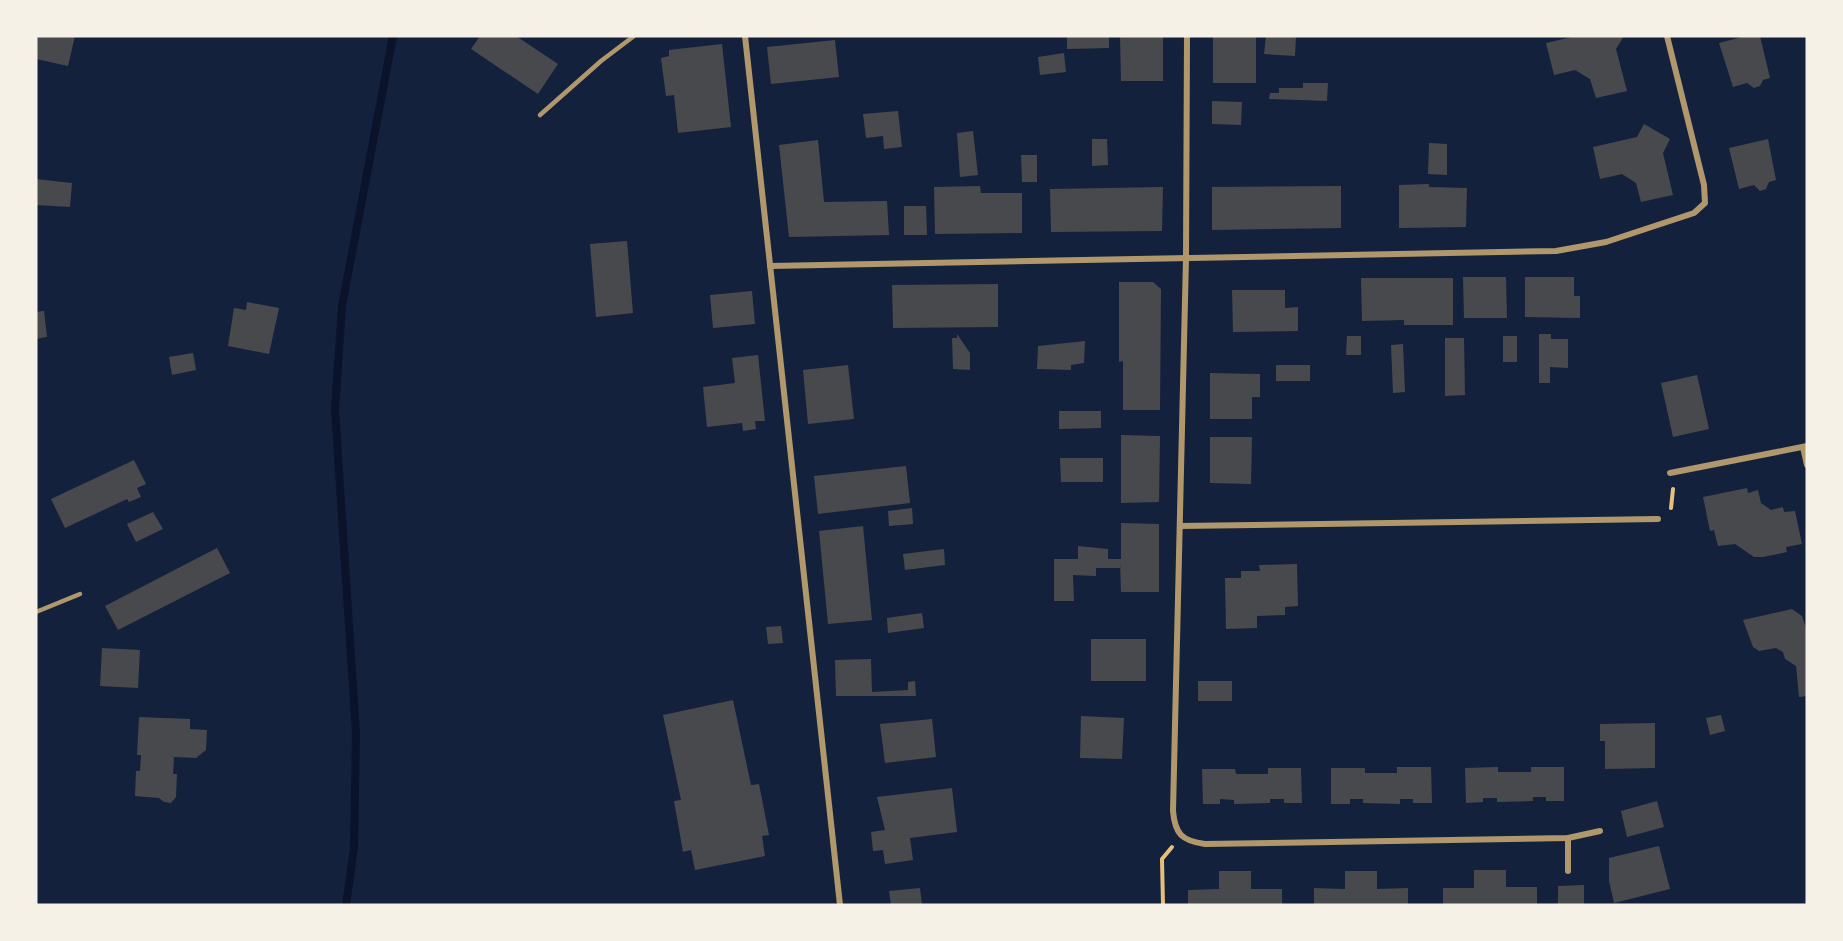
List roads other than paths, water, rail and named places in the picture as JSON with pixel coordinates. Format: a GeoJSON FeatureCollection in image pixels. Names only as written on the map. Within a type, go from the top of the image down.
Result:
{"type":"FeatureCollection","features":[{"type":"Feature","properties":{"kind":"street"},"geometry":{"type":"LineString","coordinates":[[745,36],[840,905]]}},
{"type":"Feature","properties":{"kind":"street"},"geometry":{"type":"LineString","coordinates":[[1187,36],[1186,258],[1173,811],[1180,837],[1187,841],[1205,844],[1568,838],[1600,831]]}},
{"type":"Feature","properties":{"kind":"street"},"geometry":{"type":"LineString","coordinates":[[770,266],[1556,251],[1606,242],[1694,213],[1705,203],[1704,185],[1667,36]]}},
{"type":"Feature","properties":{"kind":"street"},"geometry":{"type":"LineString","coordinates":[[1670,473],[1805,447],[1807,465]]}},
{"type":"Feature","properties":{"kind":"street"},"geometry":{"type":"LineString","coordinates":[[1180,526],[1659,519]]}},
{"type":"Feature","properties":{"kind":"street"},"geometry":{"type":"LineString","coordinates":[[1568,838],[1568,871]]}},
{"type":"Feature","properties":{"kind":"lane"},"geometry":{"type":"LineString","coordinates":[[540,115],[600,61],[634,36]]}},
{"type":"Feature","properties":{"kind":"lane"},"geometry":{"type":"LineString","coordinates":[[36,612],[80,594]]}},
{"type":"Feature","properties":{"kind":"waterway"},"geometry":{"type":"LineString","coordinates":[[346,905],[354,848],[356,733],[335,410],[342,306],[393,36]]}}]}
